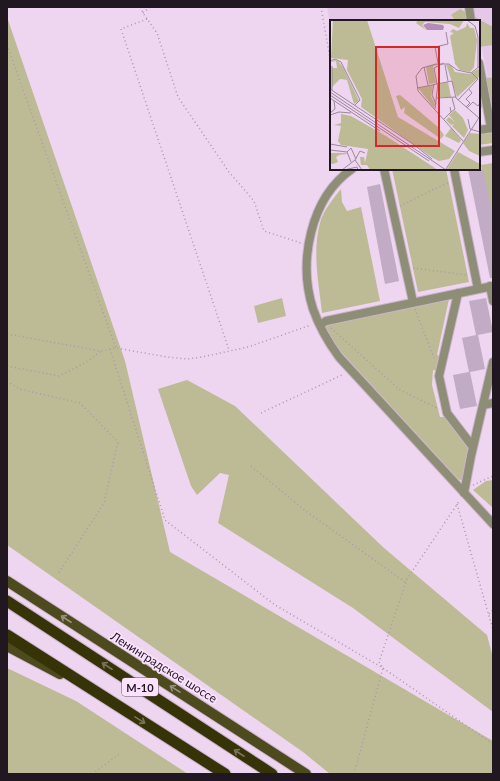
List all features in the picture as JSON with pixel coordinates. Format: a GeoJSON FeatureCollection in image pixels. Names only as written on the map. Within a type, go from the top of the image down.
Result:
{"type":"FeatureCollection","features":[{"type":"Feature","properties":{"kind":"highway","name":"М-10"},"geometry":{"type":"LineString","coordinates":[[7,601],[272,774]]}},
{"type":"Feature","properties":{"kind":"highway","name":"М-10"},"geometry":{"type":"LineString","coordinates":[[7,635],[225,774]]}},
{"type":"Feature","properties":{"kind":"main road","name":"Ленинградское шоссе"},"geometry":{"type":"LineString","coordinates":[[7,581],[306,774]]}},
{"type":"Feature","properties":{"kind":"main road","name":"М-10"},"geometry":{"type":"LineString","coordinates":[[7,646],[107,699]]}},
{"type":"Feature","properties":{"kind":"street"},"geometry":{"type":"LineString","coordinates":[[468,7],[471,20]]}},
{"type":"Feature","properties":{"kind":"street"},"geometry":{"type":"LineString","coordinates":[[480,68],[492,128],[480,130]]}},
{"type":"Feature","properties":{"kind":"street"},"geometry":{"type":"LineString","coordinates":[[480,152],[493,150]]}},
{"type":"Feature","properties":{"kind":"street"},"geometry":{"type":"LineString","coordinates":[[351,170],[340,180],[324,200],[314,221],[309,245],[308,285],[321,322],[332,348],[493,524]]}},
{"type":"Feature","properties":{"kind":"street"},"geometry":{"type":"LineString","coordinates":[[384,170],[412,302]]}},
{"type":"Feature","properties":{"kind":"street"},"geometry":{"type":"LineString","coordinates":[[454,170],[478,289]]}},
{"type":"Feature","properties":{"kind":"street"},"geometry":{"type":"LineString","coordinates":[[321,322],[492,286],[493,301]]}},
{"type":"Feature","properties":{"kind":"street"},"geometry":{"type":"LineString","coordinates":[[458,293],[439,376],[447,414],[473,447]]}},
{"type":"Feature","properties":{"kind":"street"},"geometry":{"type":"LineString","coordinates":[[464,493],[493,362]]}},
{"type":"Feature","properties":{"kind":"street"},"geometry":{"type":"LineString","coordinates":[[483,405],[493,403]]}},
{"type":"Feature","properties":{"kind":"path"},"geometry":{"type":"LineString","coordinates":[[141,7],[143,13],[157,33],[178,98],[229,172],[254,201],[264,231],[309,245]]}},
{"type":"Feature","properties":{"kind":"path"},"geometry":{"type":"LineString","coordinates":[[143,13],[150,7]]}},
{"type":"Feature","properties":{"kind":"path"},"geometry":{"type":"LineString","coordinates":[[321,7],[330,58]]}},
{"type":"Feature","properties":{"kind":"path"},"geometry":{"type":"LineString","coordinates":[[147,19],[121,29],[229,350]]}},
{"type":"Feature","properties":{"kind":"path"},"geometry":{"type":"LineString","coordinates":[[7,45],[116,348]]}},
{"type":"Feature","properties":{"kind":"path"},"geometry":{"type":"LineString","coordinates":[[393,210],[456,179]]}},
{"type":"Feature","properties":{"kind":"path"},"geometry":{"type":"LineString","coordinates":[[405,267],[468,275]]}},
{"type":"Feature","properties":{"kind":"path"},"geometry":{"type":"LineString","coordinates":[[412,302],[435,360]]}},
{"type":"Feature","properties":{"kind":"path"},"geometry":{"type":"LineString","coordinates":[[7,334],[101,351],[116,348],[167,358],[187,359],[248,346],[312,325],[313,321],[321,322],[337,334],[400,390],[447,414]]}},
{"type":"Feature","properties":{"kind":"path"},"geometry":{"type":"LineString","coordinates":[[110,349],[165,520],[275,606],[383,668],[493,744]]}},
{"type":"Feature","properties":{"kind":"path"},"geometry":{"type":"LineString","coordinates":[[7,366],[59,376],[85,363],[101,351]]}},
{"type":"Feature","properties":{"kind":"path"},"geometry":{"type":"LineString","coordinates":[[261,413],[352,371]]}},
{"type":"Feature","properties":{"kind":"path"},"geometry":{"type":"LineString","coordinates":[[7,382],[19,389],[80,403],[118,442],[104,503],[58,574]]}},
{"type":"Feature","properties":{"kind":"path"},"geometry":{"type":"LineString","coordinates":[[251,466],[303,509],[405,582]]}},
{"type":"Feature","properties":{"kind":"path"},"geometry":{"type":"LineString","coordinates":[[354,774],[383,668],[379,662],[405,582],[464,493],[471,486],[493,476]]}},
{"type":"Feature","properties":{"kind":"path"},"geometry":{"type":"LineString","coordinates":[[456,504],[493,630]]}},
{"type":"Feature","properties":{"kind":"path"},"geometry":{"type":"LineString","coordinates":[[489,614],[493,610]]}},
{"type":"Feature","properties":{"kind":"path"},"geometry":{"type":"LineString","coordinates":[[92,774],[121,753]]}},
{"type":"Feature","properties":{"kind":"shaded area"},"geometry":{"type":"Polygon","coordinates":[[[327,7],[463,7],[465,20],[330,20],[330,24],[327,7]]]}},
{"type":"Feature","properties":{"kind":"shaded area"},"geometry":{"type":"Polygon","coordinates":[[[473,7],[493,7],[493,102],[480,40],[480,20],[476,20],[473,7]]]}},
{"type":"Feature","properties":{"kind":"shaded area"},"geometry":{"type":"Polygon","coordinates":[[[460,9],[493,27],[493,45],[480,47],[480,20],[455,20],[451,15],[460,9]]]}},
{"type":"Feature","properties":{"kind":"shaded area"},"geometry":{"type":"Polygon","coordinates":[[[7,17],[125,361],[170,552],[493,741],[493,774],[330,774],[303,752],[7,545],[7,17]]]}},
{"type":"Feature","properties":{"kind":"shaded area"},"geometry":{"type":"Polygon","coordinates":[[[480,77],[493,78],[493,105],[480,108],[480,77]]]}},
{"type":"Feature","properties":{"kind":"shaded area"},"geometry":{"type":"Polygon","coordinates":[[[493,133],[493,143],[480,145],[480,134],[493,133]]]}},
{"type":"Feature","properties":{"kind":"shaded area"},"geometry":{"type":"Polygon","coordinates":[[[493,163],[493,225],[481,165],[493,163]]]}},
{"type":"Feature","properties":{"kind":"shaded area"},"geometry":{"type":"Polygon","coordinates":[[[392,170],[446,170],[469,282],[418,292],[392,170]]]}},
{"type":"Feature","properties":{"kind":"shaded area"},"geometry":{"type":"Polygon","coordinates":[[[341,189],[342,202],[347,211],[361,207],[380,301],[322,313],[316,257],[318,234],[323,214],[341,189]]]}},
{"type":"Feature","properties":{"kind":"shaded area"},"geometry":{"type":"Polygon","coordinates":[[[282,298],[286,316],[258,323],[254,306],[282,298]]]}},
{"type":"Feature","properties":{"kind":"shaded area"},"geometry":{"type":"Polygon","coordinates":[[[449,299],[437,355],[441,356],[438,371],[433,370],[432,385],[440,417],[447,417],[468,448],[463,481],[458,479],[343,354],[329,335],[326,327],[329,323],[449,299]]]}},
{"type":"Feature","properties":{"kind":"shaded area"},"geometry":{"type":"Polygon","coordinates":[[[187,380],[235,406],[384,548],[487,635],[493,658],[493,712],[353,608],[218,523],[229,475],[220,473],[197,495],[191,486],[158,389],[187,380]]]}},
{"type":"Feature","properties":{"kind":"shaded area"},"geometry":{"type":"Polygon","coordinates":[[[493,480],[493,508],[473,490],[486,481],[493,480]]]}},
{"type":"Feature","properties":{"kind":"shaded area"},"geometry":{"type":"Polygon","coordinates":[[[7,668],[76,701],[188,774],[7,774],[7,668]]]}},
{"type":"Feature","properties":{"kind":"building"},"geometry":{"type":"Polygon","coordinates":[[[483,169],[493,217],[493,278],[490,278],[468,170],[483,169]]]}},
{"type":"Feature","properties":{"kind":"building"},"geometry":{"type":"Polygon","coordinates":[[[380,184],[399,281],[385,284],[367,187],[380,184]]]}},
{"type":"Feature","properties":{"kind":"building"},"geometry":{"type":"Polygon","coordinates":[[[486,298],[493,332],[478,335],[485,369],[470,372],[477,406],[460,409],[453,375],[469,372],[462,338],[476,335],[469,301],[486,298]]]}}]}
